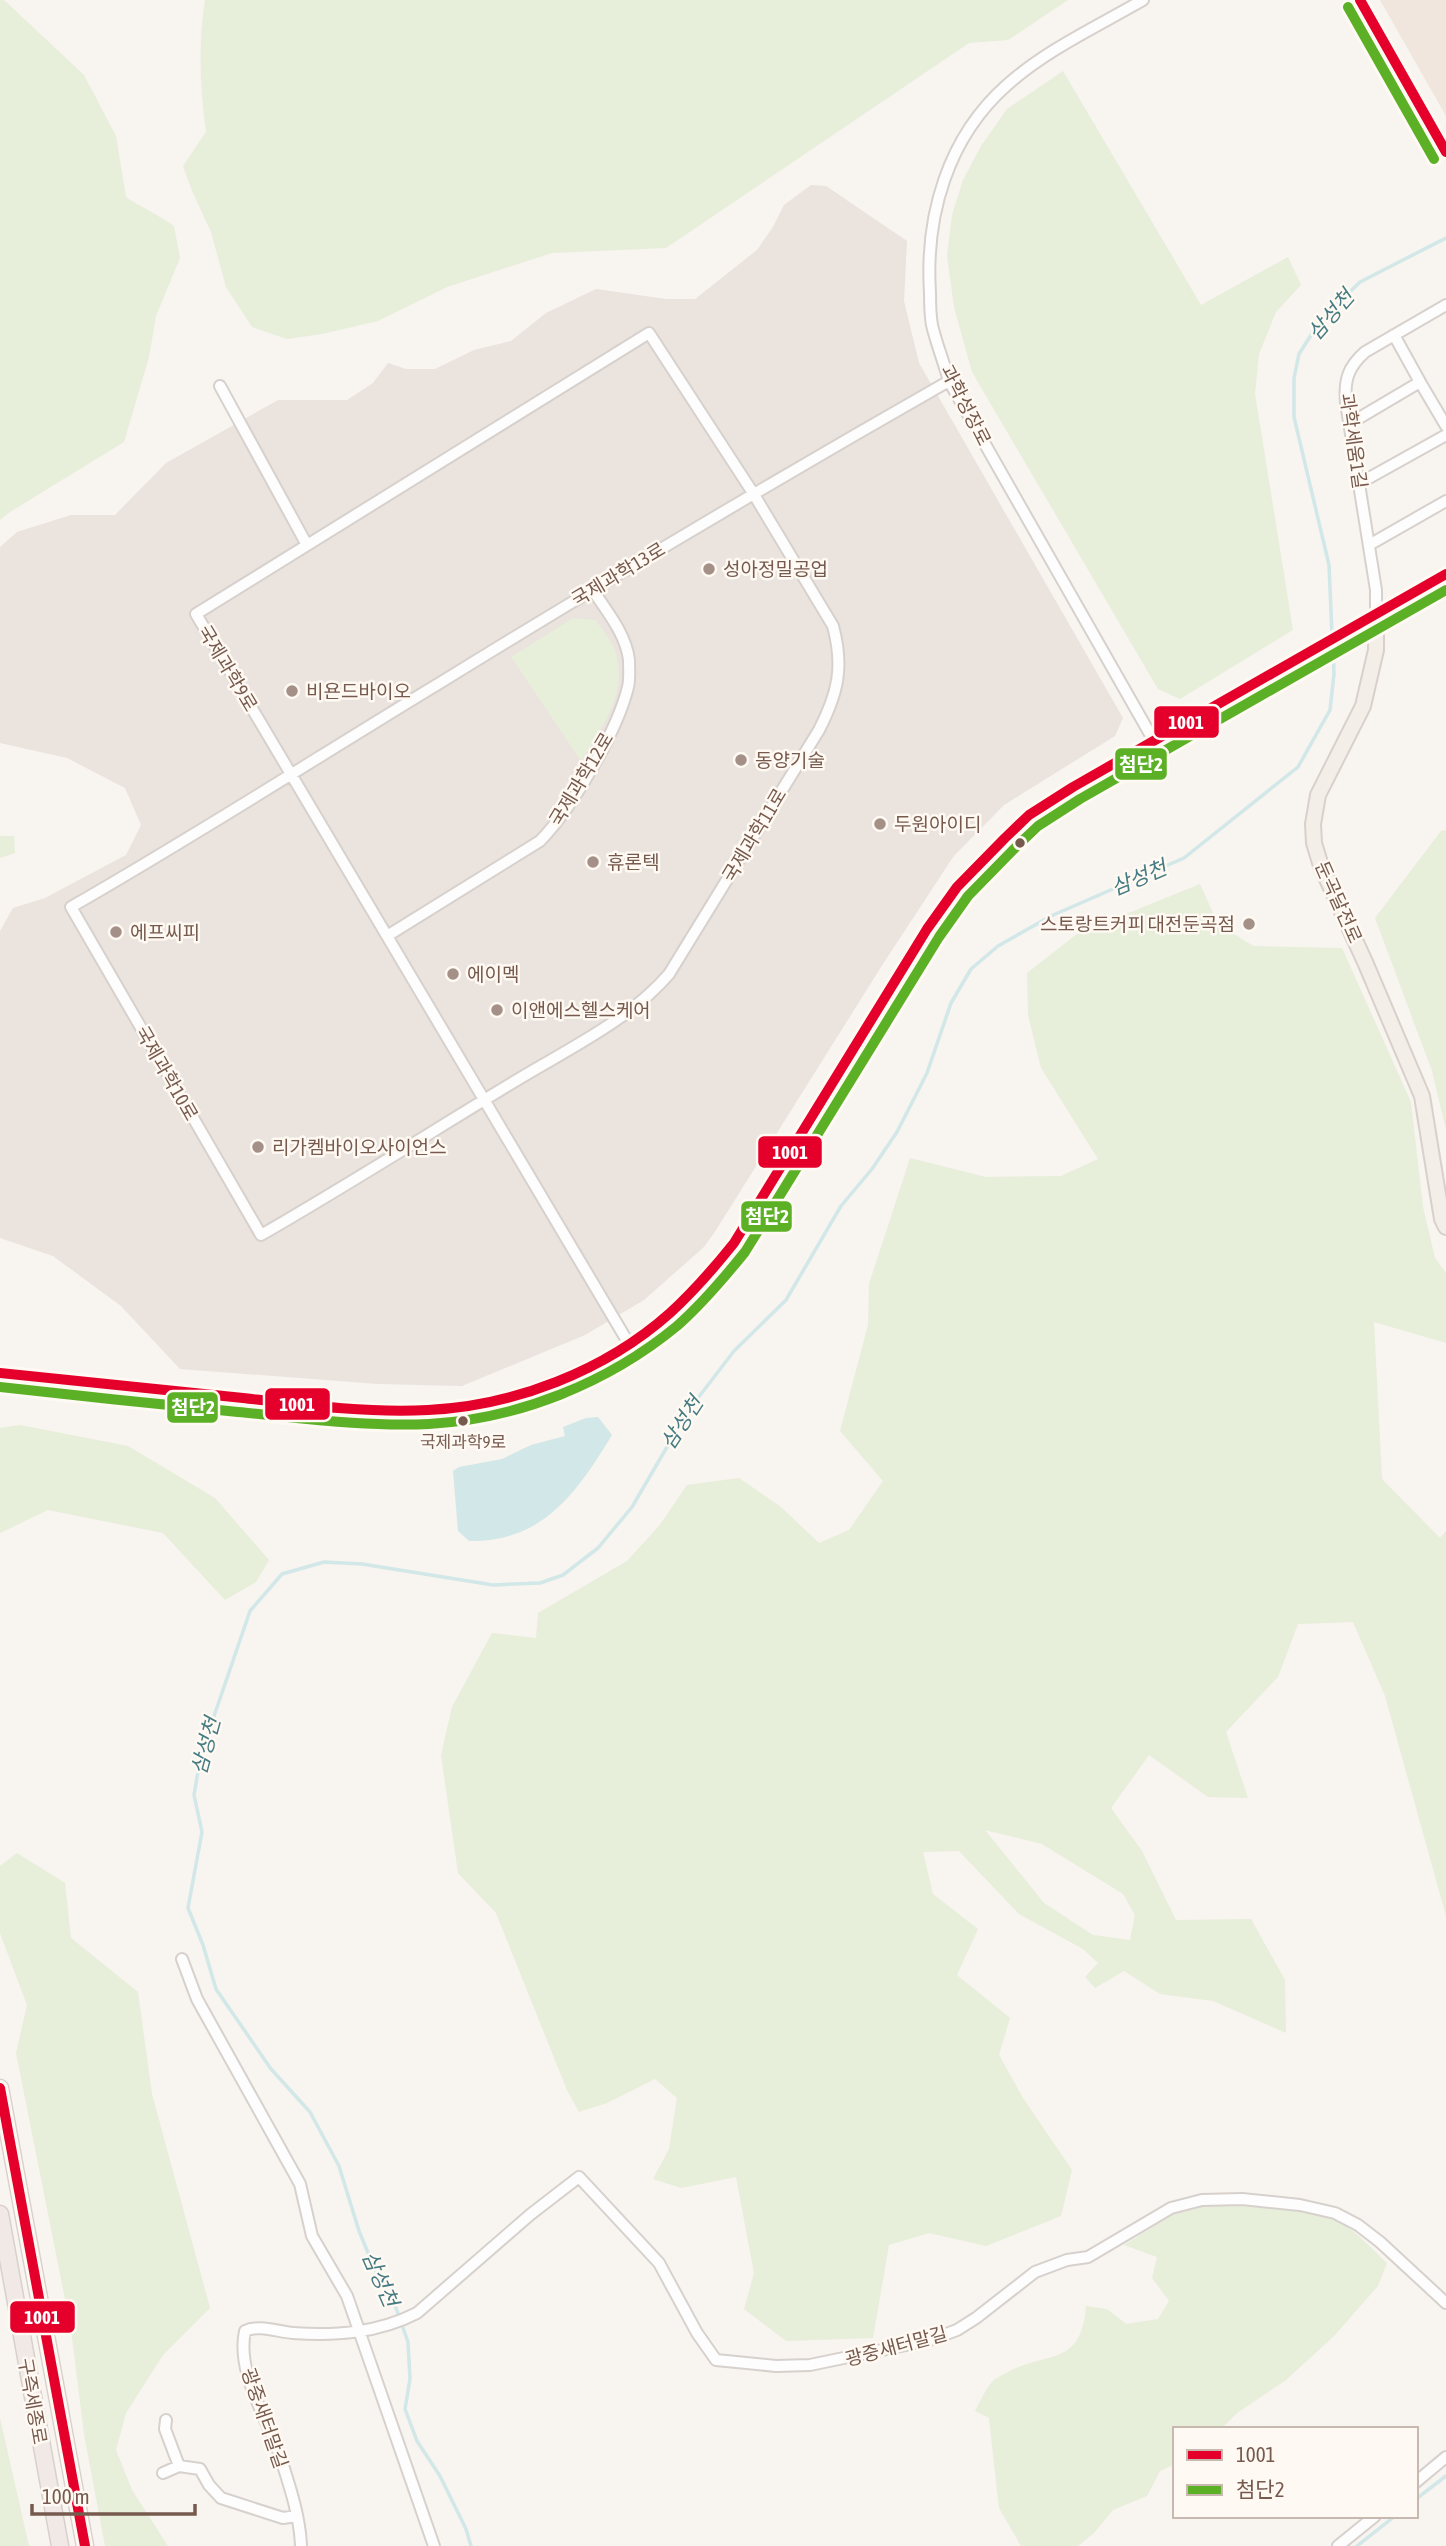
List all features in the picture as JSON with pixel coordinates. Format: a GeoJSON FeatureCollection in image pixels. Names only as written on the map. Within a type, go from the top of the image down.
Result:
{"type":"FeatureCollection","features":[{"type":"Feature","properties":{"kind":"highway","name":"구즉세종로"},"geometry":{"type":"LineString","coordinates":[[0,2088],[85,2546]]}},
{"type":"Feature","properties":{"kind":"highway","name":"구즉세종로"},"geometry":{"type":"LineString","coordinates":[[0,2214],[60,2546]]}},
{"type":"Feature","properties":{"kind":"main road","name":"둔곡달전로"},"geometry":{"type":"LineString","coordinates":[[1376,614],[1376,650],[1363,706],[1318,795],[1313,824],[1314,843],[1321,866],[1366,962],[1422,1096],[1442,1219],[1446,1227]]}},
{"type":"Feature","properties":{"kind":"street","name":"과학성장로"},"geometry":{"type":"LineString","coordinates":[[1143,0],[1056,50],[1007,85],[973,122],[957,147],[944,180],[936,209],[928,269],[932,323],[949,381],[1154,741]]}},
{"type":"Feature","properties":{"kind":"street"},"geometry":{"type":"LineString","coordinates":[[1360,0],[1446,152]]}},
{"type":"Feature","properties":{"kind":"street","name":"과학세움1길"},"geometry":{"type":"LineString","coordinates":[[1376,614],[1376,590],[1349,424],[1345,389],[1347,374],[1353,362],[1365,352],[1446,305]]}},
{"type":"Feature","properties":{"kind":"street","name":"국제과학9로"},"geometry":{"type":"LineString","coordinates":[[629,1344],[196,614],[649,333],[753,493]]}},
{"type":"Feature","properties":{"kind":"street"},"geometry":{"type":"LineString","coordinates":[[1394,335],[1446,426]]}},
{"type":"Feature","properties":{"kind":"street","name":"국제과학13로"},"geometry":{"type":"LineString","coordinates":[[290,774],[592,589],[949,381]]}},
{"type":"Feature","properties":{"kind":"street"},"geometry":{"type":"LineString","coordinates":[[1349,424],[1420,382]]}},
{"type":"Feature","properties":{"kind":"street"},"geometry":{"type":"LineString","coordinates":[[220,386],[307,545]]}},
{"type":"Feature","properties":{"kind":"street"},"geometry":{"type":"LineString","coordinates":[[1360,483],[1446,435]]}},
{"type":"Feature","properties":{"kind":"street","name":"국제과학11로"},"geometry":{"type":"LineString","coordinates":[[485,1099],[653,994],[686,947],[828,712],[840,669],[833,626],[753,493]]}},
{"type":"Feature","properties":{"kind":"street"},"geometry":{"type":"LineString","coordinates":[[1369,545],[1446,500]]}},
{"type":"Feature","properties":{"kind":"street"},"geometry":{"type":"LineString","coordinates":[[0,1373],[327,1407],[428,1410],[476,1404],[533,1389],[591,1365],[629,1344],[668,1315],[707,1276],[734,1243],[927,929],[957,887],[1029,815],[1446,573]]}},
{"type":"Feature","properties":{"kind":"street","name":"국제과학12로"},"geometry":{"type":"LineString","coordinates":[[387,936],[540,841],[556,824],[576,795],[617,719],[629,685],[629,658],[619,632],[592,589]]}},
{"type":"Feature","properties":{"kind":"street","name":"국제과학10로"},"geometry":{"type":"LineString","coordinates":[[290,774],[137,870],[71,907],[261,1235],[485,1099]]}},
{"type":"Feature","properties":{"kind":"street"},"geometry":{"type":"LineString","coordinates":[[182,1959],[187,1977],[203,2011],[300,2184],[312,2236],[365,2331],[434,2546]]}},
{"type":"Feature","properties":{"kind":"street","name":"광중새터말길"},"geometry":{"type":"LineString","coordinates":[[301,2546],[297,2516],[280,2455],[244,2361],[242,2343],[245,2331],[252,2328],[323,2334],[365,2331],[408,2318],[579,2177],[659,2263],[697,2333],[716,2360],[776,2366],[810,2365],[930,2340],[957,2330],[1035,2272],[1067,2260],[1088,2258],[1171,2208],[1202,2200],[1242,2199],[1300,2205],[1335,2213],[1358,2225],[1380,2242],[1446,2303]]}},
{"type":"Feature","properties":{"kind":"street"},"geometry":{"type":"LineString","coordinates":[[166,2420],[164,2429],[178,2466]]}},
{"type":"Feature","properties":{"kind":"street"},"geometry":{"type":"LineString","coordinates":[[1418,2480],[1446,2457]]}},
{"type":"Feature","properties":{"kind":"street"},"geometry":{"type":"LineString","coordinates":[[163,2473],[178,2466],[200,2469],[221,2498],[283,2518],[297,2516]]}},
{"type":"Feature","properties":{"kind":"street"},"geometry":{"type":"LineString","coordinates":[[1338,2546],[1373,2518]]}},
{"type":"Feature","properties":{"kind":"shaded area"},"geometry":{"type":"Polygon","coordinates":[[[1380,0],[1446,0],[1446,116],[1380,0]]]}},
{"type":"Feature","properties":{"kind":"shaded area"},"geometry":{"type":"Polygon","coordinates":[[[811,185],[826,186],[907,241],[904,301],[919,363],[1123,718],[1115,736],[1004,805],[953,857],[716,1230],[704,1247],[644,1300],[585,1335],[462,1386],[378,1384],[180,1369],[121,1306],[53,1256],[0,1238],[0,931],[13,908],[45,898],[126,855],[141,825],[125,788],[67,758],[0,743],[0,547],[17,532],[71,515],[115,515],[166,463],[278,400],[347,400],[373,383],[388,363],[406,369],[435,369],[474,350],[511,341],[546,313],[596,289],[666,299],[695,299],[757,250],[784,205],[811,185]]]}},
{"type":"Feature","properties":{"kind":"shaded area"},"geometry":{"type":"Polygon","coordinates":[[[598,1417],[612,1435],[585,1476],[556,1510],[518,1533],[495,1539],[469,1541],[458,1531],[453,1471],[459,1467],[502,1459],[531,1445],[565,1436],[563,1427],[586,1418],[598,1417]]]}},
{"type":"Feature","properties":{"kind":"green space"},"geometry":{"type":"Polygon","coordinates":[[[0,0],[4,0],[84,75],[116,136],[126,197],[174,226],[180,258],[156,316],[149,357],[124,442],[0,520],[0,0]]]}},
{"type":"Feature","properties":{"kind":"green space"},"geometry":{"type":"Polygon","coordinates":[[[205,0],[1068,0],[1008,40],[969,43],[666,248],[552,253],[447,287],[378,321],[287,339],[252,327],[226,287],[211,232],[183,166],[206,132],[201,66],[205,0]]]}},
{"type":"Feature","properties":{"kind":"green space"},"geometry":{"type":"Polygon","coordinates":[[[1063,71],[1201,305],[1288,257],[1301,285],[1276,312],[1259,354],[1255,394],[1293,630],[1180,699],[1158,689],[972,372],[954,307],[947,256],[952,215],[963,180],[981,146],[1007,109],[1063,71]]]}},
{"type":"Feature","properties":{"kind":"green space"},"geometry":{"type":"Polygon","coordinates":[[[573,618],[596,620],[614,648],[619,678],[612,708],[581,761],[511,657],[573,618]]]}},
{"type":"Feature","properties":{"kind":"green space"},"geometry":{"type":"Polygon","coordinates":[[[1446,830],[1446,1130],[1432,1071],[1375,918],[1441,831],[1446,830]]]}},
{"type":"Feature","properties":{"kind":"green space"},"geometry":{"type":"Polygon","coordinates":[[[0,836],[14,836],[15,853],[0,858],[0,836]]]}},
{"type":"Feature","properties":{"kind":"green space"},"geometry":{"type":"Polygon","coordinates":[[[1200,884],[1218,924],[1253,946],[1342,948],[1411,1102],[1423,1207],[1435,1258],[1446,1273],[1446,1343],[1374,1322],[1382,1479],[1440,1538],[1446,1531],[1446,1916],[1385,1696],[1353,1622],[1298,1624],[1278,1677],[1226,1732],[1248,1798],[1208,1797],[1149,1755],[1111,1808],[1142,1851],[1176,1920],[1251,1919],[1285,1980],[1286,2033],[1213,2001],[1160,1994],[1124,1971],[1095,1988],[1085,1977],[1098,1963],[1083,1949],[1019,1914],[959,1851],[923,1852],[933,1894],[978,1929],[957,1975],[1010,2018],[999,2055],[1023,2098],[1072,2170],[1061,2216],[986,2246],[929,2233],[889,2245],[873,2338],[786,2341],[744,2309],[754,2273],[736,2177],[681,2188],[653,2179],[669,2149],[677,2098],[655,2079],[607,2103],[579,2112],[567,2090],[496,1913],[458,1873],[441,1755],[452,1707],[492,1633],[536,1638],[538,1613],[627,1561],[659,1526],[687,1485],[739,1478],[781,1507],[819,1543],[849,1530],[883,1481],[840,1431],[868,1325],[869,1284],[910,1158],[986,1177],[1061,1176],[1098,1159],[1041,1068],[1028,1015],[1027,973],[1077,934],[1200,884]],[[985,1830],[1044,1903],[1093,1935],[1130,1940],[1135,1915],[1123,1894],[1042,1844],[985,1830]]]}},
{"type":"Feature","properties":{"kind":"green space"},"geometry":{"type":"Polygon","coordinates":[[[20,1425],[128,1446],[215,1498],[269,1560],[256,1582],[225,1600],[163,1533],[48,1510],[0,1533],[0,1428],[20,1425]]]}},
{"type":"Feature","properties":{"kind":"green space"},"geometry":{"type":"Polygon","coordinates":[[[17,1853],[65,1883],[71,1938],[138,1992],[152,2094],[210,2308],[163,2355],[126,2413],[116,2450],[132,2490],[168,2546],[105,2546],[84,2434],[71,2329],[16,2053],[27,2005],[0,1933],[0,1866],[17,1853]]]}},
{"type":"Feature","properties":{"kind":"green space"},"geometry":{"type":"Polygon","coordinates":[[[1209,2205],[1280,2209],[1318,2215],[1347,2227],[1387,2263],[1378,2286],[1334,2336],[1286,2380],[1237,2413],[1223,2427],[1173,2427],[1173,2465],[1160,2471],[1147,2496],[1113,2510],[1094,2533],[1078,2546],[1021,2546],[999,2508],[989,2418],[975,2411],[993,2381],[1021,2366],[1060,2354],[1070,2348],[1083,2326],[1086,2306],[1107,2309],[1126,2324],[1158,2319],[1169,2301],[1152,2278],[1157,2257],[1124,2245],[1172,2215],[1209,2205]]]}},
{"type":"Feature","properties":{"kind":"green space"},"geometry":{"type":"Polygon","coordinates":[[[0,2418],[29,2546],[0,2546],[0,2418]]]}},
{"type":"Feature","properties":{"kind":"waterway","name":"삼성천"},"geometry":{"type":"LineString","coordinates":[[1332,635],[1329,565],[1294,417],[1294,378],[1299,354],[1320,321],[1360,282],[1446,238]]}},
{"type":"Feature","properties":{"kind":"waterway","name":"삼성천"},"geometry":{"type":"LineString","coordinates":[[471,2546],[466,2529],[440,2476],[417,2441],[405,2409],[410,2379],[408,2342],[396,2308],[381,2284],[359,2231],[339,2166],[310,2112],[271,2069],[216,1989],[188,1908],[202,1832],[194,1795],[201,1754],[250,1611],[282,1574],[324,1562],[362,1564],[493,1585],[540,1583],[563,1575],[598,1548],[632,1507],[688,1411],[734,1351],[786,1300],[841,1206],[872,1169],[897,1132],[927,1073],[951,1003],[971,969],[998,946],[1051,916],[1184,858],[1298,767],[1330,710],[1334,674],[1333,643]]}},
{"type":"Feature","properties":{"kind":"waterway"},"geometry":{"type":"LineString","coordinates":[[1418,2497],[1446,2476]]}},
{"type":"Feature","properties":{"kind":"waterway"},"geometry":{"type":"LineString","coordinates":[[1357,2546],[1392,2518]]}},
{"type":"Feature","properties":{"kind":"transit line","name":"1001"},"geometry":{"type":"LineString","coordinates":[[1360,0],[1446,152]]}},
{"type":"Feature","properties":{"kind":"transit line","name":"첨단2"},"geometry":{"type":"LineString","coordinates":[[1348,7],[1434,159]]}},
{"type":"Feature","properties":{"kind":"transit line","name":"1001"},"geometry":{"type":"LineString","coordinates":[[0,1373],[335,1408],[428,1410],[460,1407],[525,1393],[557,1382],[617,1352],[670,1313],[734,1243],[927,929],[957,887],[1029,815],[1073,787],[1446,574]]}},
{"type":"Feature","properties":{"kind":"transit line","name":"첨단2"},"geometry":{"type":"LineString","coordinates":[[0,1387],[333,1421],[429,1424],[496,1415],[528,1406],[592,1381],[622,1365],[686,1318],[745,1252],[939,937],[968,896],[1038,826],[1080,799],[1446,590]]}},
{"type":"Feature","properties":{"kind":"transit line","name":"1001"},"geometry":{"type":"LineString","coordinates":[[0,2088],[85,2546]]}},
{"type":"Feature","properties":{"kind":"place","name":"성아정밀공업"},"geometry":{"type":"Point","coordinates":[709,569]}},
{"type":"Feature","properties":{"kind":"place","name":"비욘드바이오"},"geometry":{"type":"Point","coordinates":[292,691]}},
{"type":"Feature","properties":{"kind":"place","name":"동양기술"},"geometry":{"type":"Point","coordinates":[741,760]}},
{"type":"Feature","properties":{"kind":"place","name":"두원아이디"},"geometry":{"type":"Point","coordinates":[880,824]}},
{"type":"Feature","properties":{"kind":"place","name":"휴론텍"},"geometry":{"type":"Point","coordinates":[593,862]}},
{"type":"Feature","properties":{"kind":"place","name":"스토랑트커피 대전둔곡점"},"geometry":{"type":"Point","coordinates":[1249,924]}},
{"type":"Feature","properties":{"kind":"place","name":"에프씨피"},"geometry":{"type":"Point","coordinates":[116,932]}},
{"type":"Feature","properties":{"kind":"place","name":"에이멕"},"geometry":{"type":"Point","coordinates":[453,974]}},
{"type":"Feature","properties":{"kind":"place","name":"이앤에스헬스케어"},"geometry":{"type":"Point","coordinates":[497,1010]}},
{"type":"Feature","properties":{"kind":"place","name":"리가켐바이오사이언스"},"geometry":{"type":"Point","coordinates":[258,1147]}},
{"type":"Feature","properties":{"kind":"place","name":"국제과학9로"},"geometry":{"type":"Point","coordinates":[463,1421]}}]}
